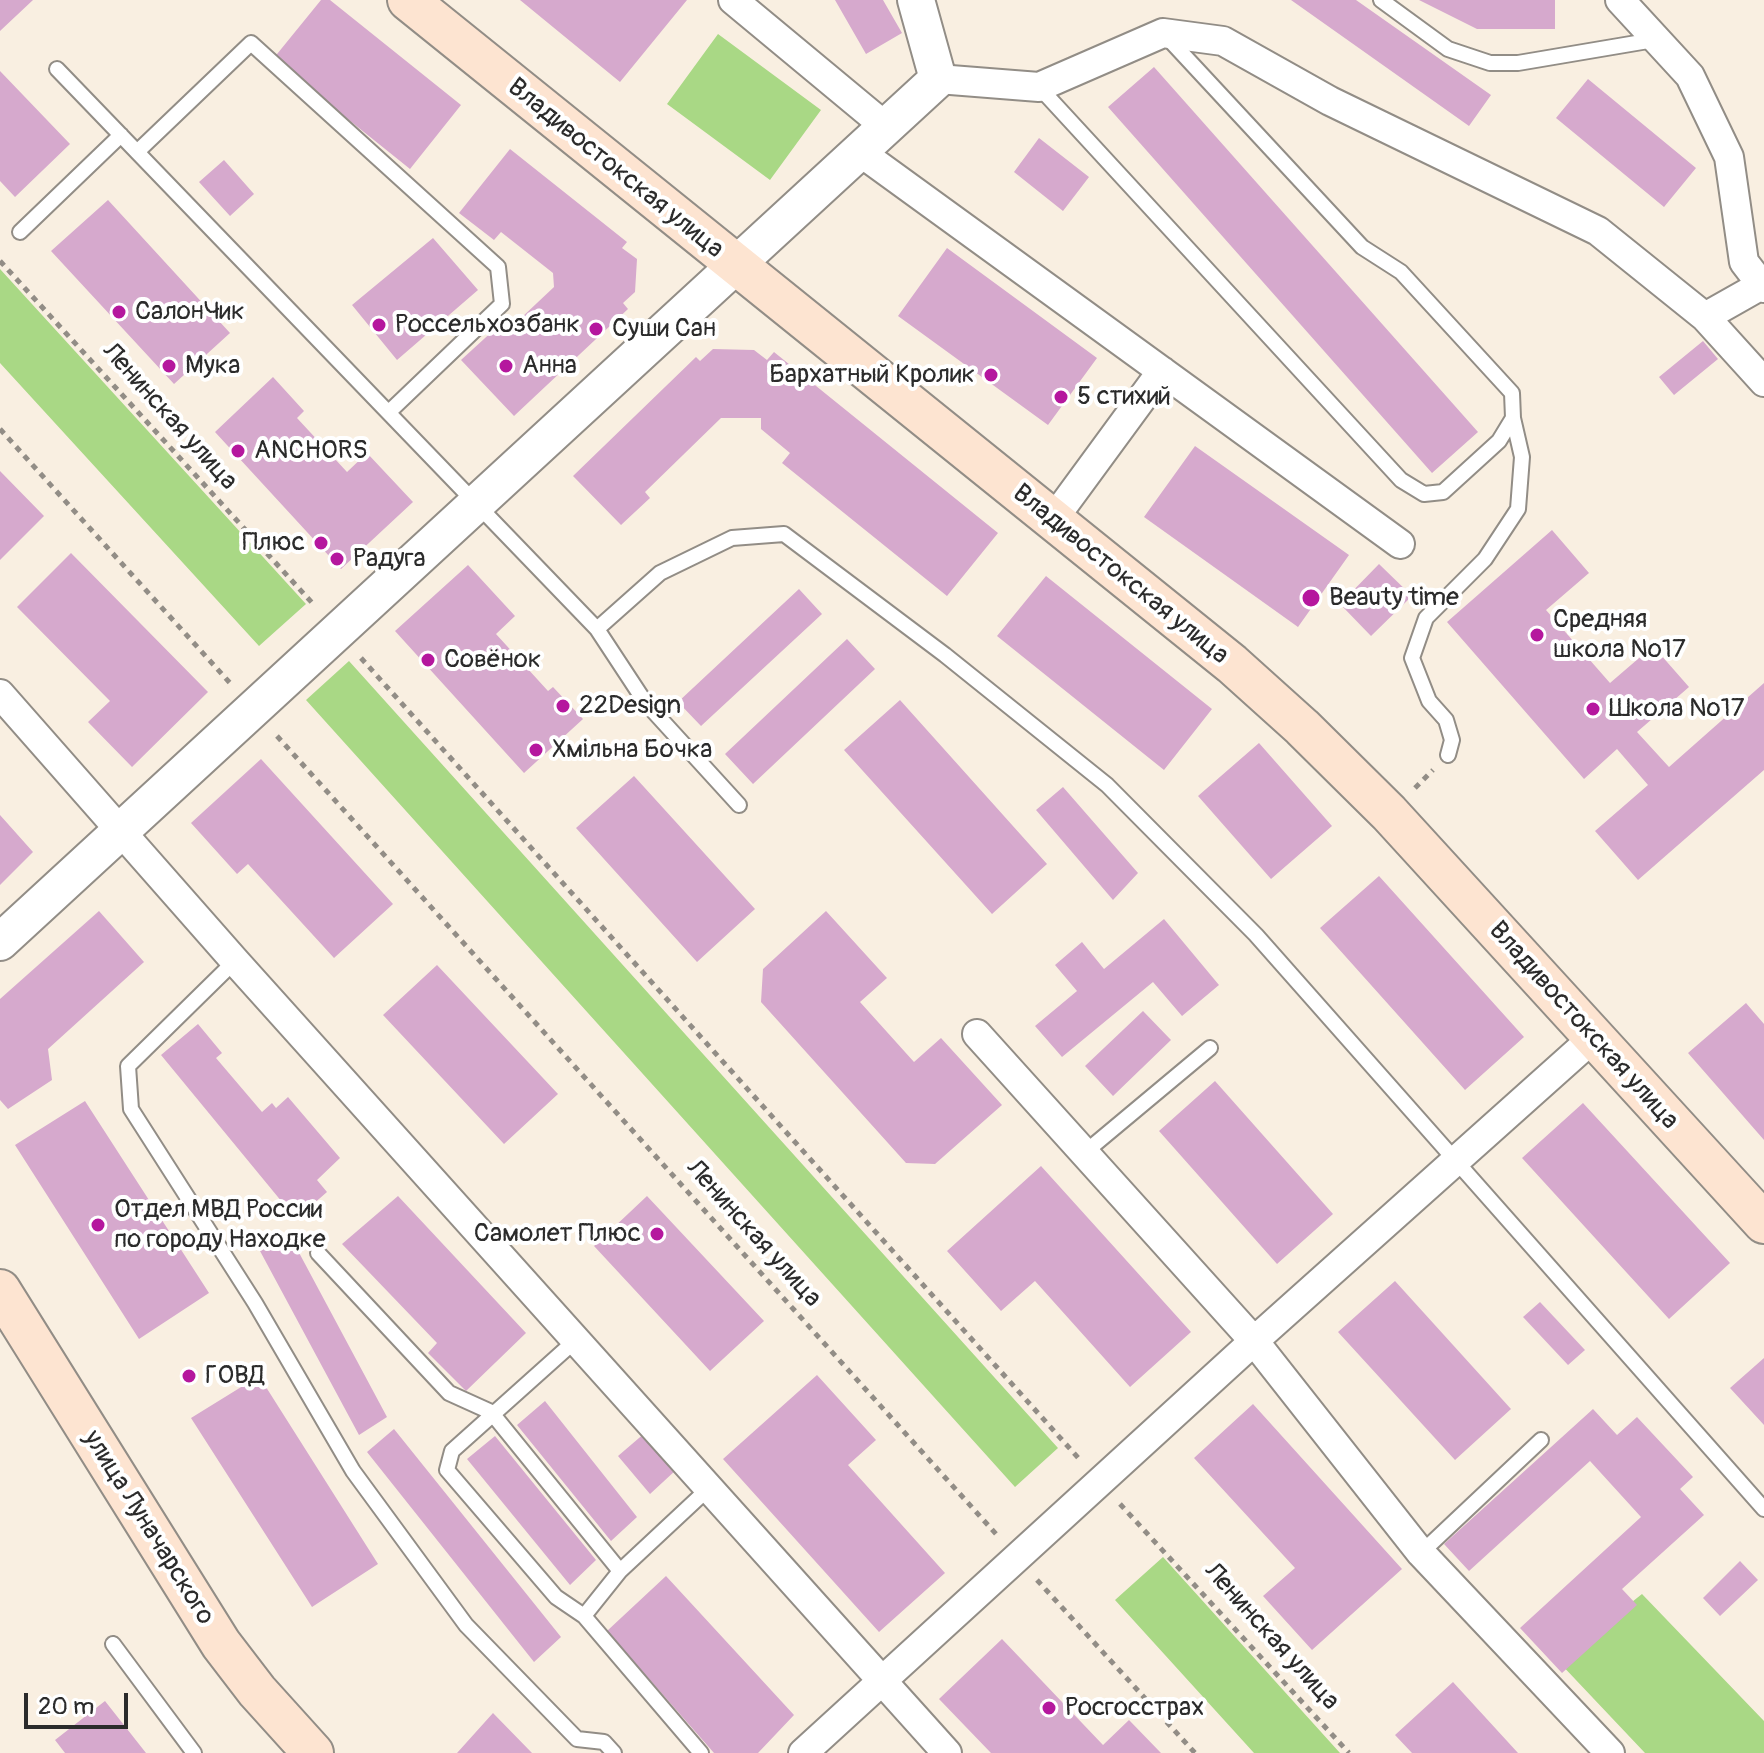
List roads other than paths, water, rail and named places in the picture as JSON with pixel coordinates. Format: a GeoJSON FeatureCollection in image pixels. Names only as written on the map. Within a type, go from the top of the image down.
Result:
{"type":"FeatureCollection","features":[{"type":"Feature","properties":{"kind":"main road","name":"Владивостокская улица"},"geometry":{"type":"LineString","coordinates":[[408,0],[735,267],[1232,664],[1389,813],[1764,1223]]}},
{"type":"Feature","properties":{"kind":"main road","name":"улица Луначарского"},"geometry":{"type":"LineString","coordinates":[[0,1290],[221,1644],[257,1691],[313,1753]]}},
{"type":"Feature","properties":{"kind":"street"},"geometry":{"type":"LineString","coordinates":[[733,0],[873,140],[1162,371],[1400,544]]}},
{"type":"Feature","properties":{"kind":"street"},"geometry":{"type":"LineString","coordinates":[[916,0],[938,79]]}},
{"type":"Feature","properties":{"kind":"street"},"geometry":{"type":"LineString","coordinates":[[1620,0],[1690,76],[1729,157],[1744,262],[1762,287],[1705,317]]}},
{"type":"Feature","properties":{"kind":"street"},"geometry":{"type":"LineString","coordinates":[[0,942],[938,79],[1039,87],[1163,33],[1223,41],[1330,101],[1598,231],[1705,317],[1764,382]]}},
{"type":"Feature","properties":{"kind":"street"},"geometry":{"type":"LineString","coordinates":[[1052,521],[1162,371]]}},
{"type":"Feature","properties":{"kind":"street"},"geometry":{"type":"LineString","coordinates":[[0,694],[235,961],[947,1753]]}},
{"type":"Feature","properties":{"kind":"street"},"geometry":{"type":"LineString","coordinates":[[977,1034],[1082,1154],[1254,1341],[1421,1553],[1610,1753]]}},
{"type":"Feature","properties":{"kind":"street"},"geometry":{"type":"LineString","coordinates":[[803,1753],[1254,1341],[1593,1038]]}},
{"type":"Feature","properties":{"kind":"lane"},"geometry":{"type":"LineString","coordinates":[[1381,0],[1448,49],[1490,63],[1518,63],[1654,40]]}},
{"type":"Feature","properties":{"kind":"lane"},"geometry":{"type":"LineString","coordinates":[[1163,33],[1362,247],[1401,272],[1512,393],[1513,418],[1522,457],[1518,509],[1485,559],[1426,618],[1412,658],[1429,701],[1446,720],[1452,740],[1448,755]]}},
{"type":"Feature","properties":{"kind":"lane"},"geometry":{"type":"LineString","coordinates":[[137,152],[251,43],[498,267],[502,304],[389,412]]}},
{"type":"Feature","properties":{"kind":"lane"},"geometry":{"type":"LineString","coordinates":[[57,69],[597,629],[645,702],[739,805]]}},
{"type":"Feature","properties":{"kind":"lane"},"geometry":{"type":"LineString","coordinates":[[1039,87],[1401,480],[1424,494],[1443,492],[1499,441],[1513,418]]}},
{"type":"Feature","properties":{"kind":"lane"},"geometry":{"type":"LineString","coordinates":[[20,232],[121,135]]}},
{"type":"Feature","properties":{"kind":"lane"},"geometry":{"type":"LineString","coordinates":[[597,629],[660,573],[732,538],[784,534],[945,655],[1107,785],[1256,935],[1764,1509]]}},
{"type":"Feature","properties":{"kind":"lane"},"geometry":{"type":"LineString","coordinates":[[235,961],[128,1066],[131,1109],[255,1303],[353,1471],[466,1625],[577,1739],[604,1742],[614,1753]]}},
{"type":"Feature","properties":{"kind":"lane"},"geometry":{"type":"LineString","coordinates":[[1082,1154],[1210,1048]]}},
{"type":"Feature","properties":{"kind":"lane"},"geometry":{"type":"LineString","coordinates":[[318,1253],[449,1393],[491,1412],[620,1571]]}},
{"type":"Feature","properties":{"kind":"lane"},"geometry":{"type":"LineString","coordinates":[[576,1340],[491,1412],[452,1451],[447,1470],[556,1597],[584,1616],[701,1753]]}},
{"type":"Feature","properties":{"kind":"lane"},"geometry":{"type":"LineString","coordinates":[[1421,1553],[1541,1440]]}},
{"type":"Feature","properties":{"kind":"lane"},"geometry":{"type":"LineString","coordinates":[[584,1616],[620,1571],[709,1488]]}},
{"type":"Feature","properties":{"kind":"lane"},"geometry":{"type":"LineString","coordinates":[[113,1644],[194,1753]]}},
{"type":"Feature","properties":{"kind":"place","name":"СалонЧик"},"geometry":{"type":"Point","coordinates":[119,312]}},
{"type":"Feature","properties":{"kind":"place","name":"Россельхозбанк"},"geometry":{"type":"Point","coordinates":[379,325]}},
{"type":"Feature","properties":{"kind":"place","name":"Суши Сан"},"geometry":{"type":"Point","coordinates":[596,329]}},
{"type":"Feature","properties":{"kind":"place","name":"Мука"},"geometry":{"type":"Point","coordinates":[169,366]}},
{"type":"Feature","properties":{"kind":"place","name":"Анна"},"geometry":{"type":"Point","coordinates":[506,366]}},
{"type":"Feature","properties":{"kind":"place","name":"Бархатный Кролик"},"geometry":{"type":"Point","coordinates":[991,375]}},
{"type":"Feature","properties":{"kind":"place","name":"5 стихий"},"geometry":{"type":"Point","coordinates":[1061,397]}},
{"type":"Feature","properties":{"kind":"place","name":"ANCHORS"},"geometry":{"type":"Point","coordinates":[238,451]}},
{"type":"Feature","properties":{"kind":"place","name":"Плюс"},"geometry":{"type":"Point","coordinates":[321,543]}},
{"type":"Feature","properties":{"kind":"place","name":"Радуга"},"geometry":{"type":"Point","coordinates":[337,559]}},
{"type":"Feature","properties":{"kind":"place","name":"Beauty time"},"geometry":{"type":"Point","coordinates":[1311,598]}},
{"type":"Feature","properties":{"kind":"place","name":"Средняя школа №17"},"geometry":{"type":"Point","coordinates":[1537,635]}},
{"type":"Feature","properties":{"kind":"place","name":"Совёнок"},"geometry":{"type":"Point","coordinates":[428,660]}},
{"type":"Feature","properties":{"kind":"place","name":"22Design"},"geometry":{"type":"Point","coordinates":[563,706]}},
{"type":"Feature","properties":{"kind":"place","name":"Школа №17"},"geometry":{"type":"Point","coordinates":[1593,709]}},
{"type":"Feature","properties":{"kind":"place","name":"Хмільна Бочка"},"geometry":{"type":"Point","coordinates":[536,750]}},
{"type":"Feature","properties":{"kind":"place","name":"Отдел МВД России по городу Находке"},"geometry":{"type":"Point","coordinates":[98,1225]}},
{"type":"Feature","properties":{"kind":"place","name":"Самолет Плюс"},"geometry":{"type":"Point","coordinates":[657,1234]}},
{"type":"Feature","properties":{"kind":"place","name":"ГОВД"},"geometry":{"type":"Point","coordinates":[189,1376]}},
{"type":"Feature","properties":{"kind":"place","name":"Росгосстрах"},"geometry":{"type":"Point","coordinates":[1049,1708]}}]}
